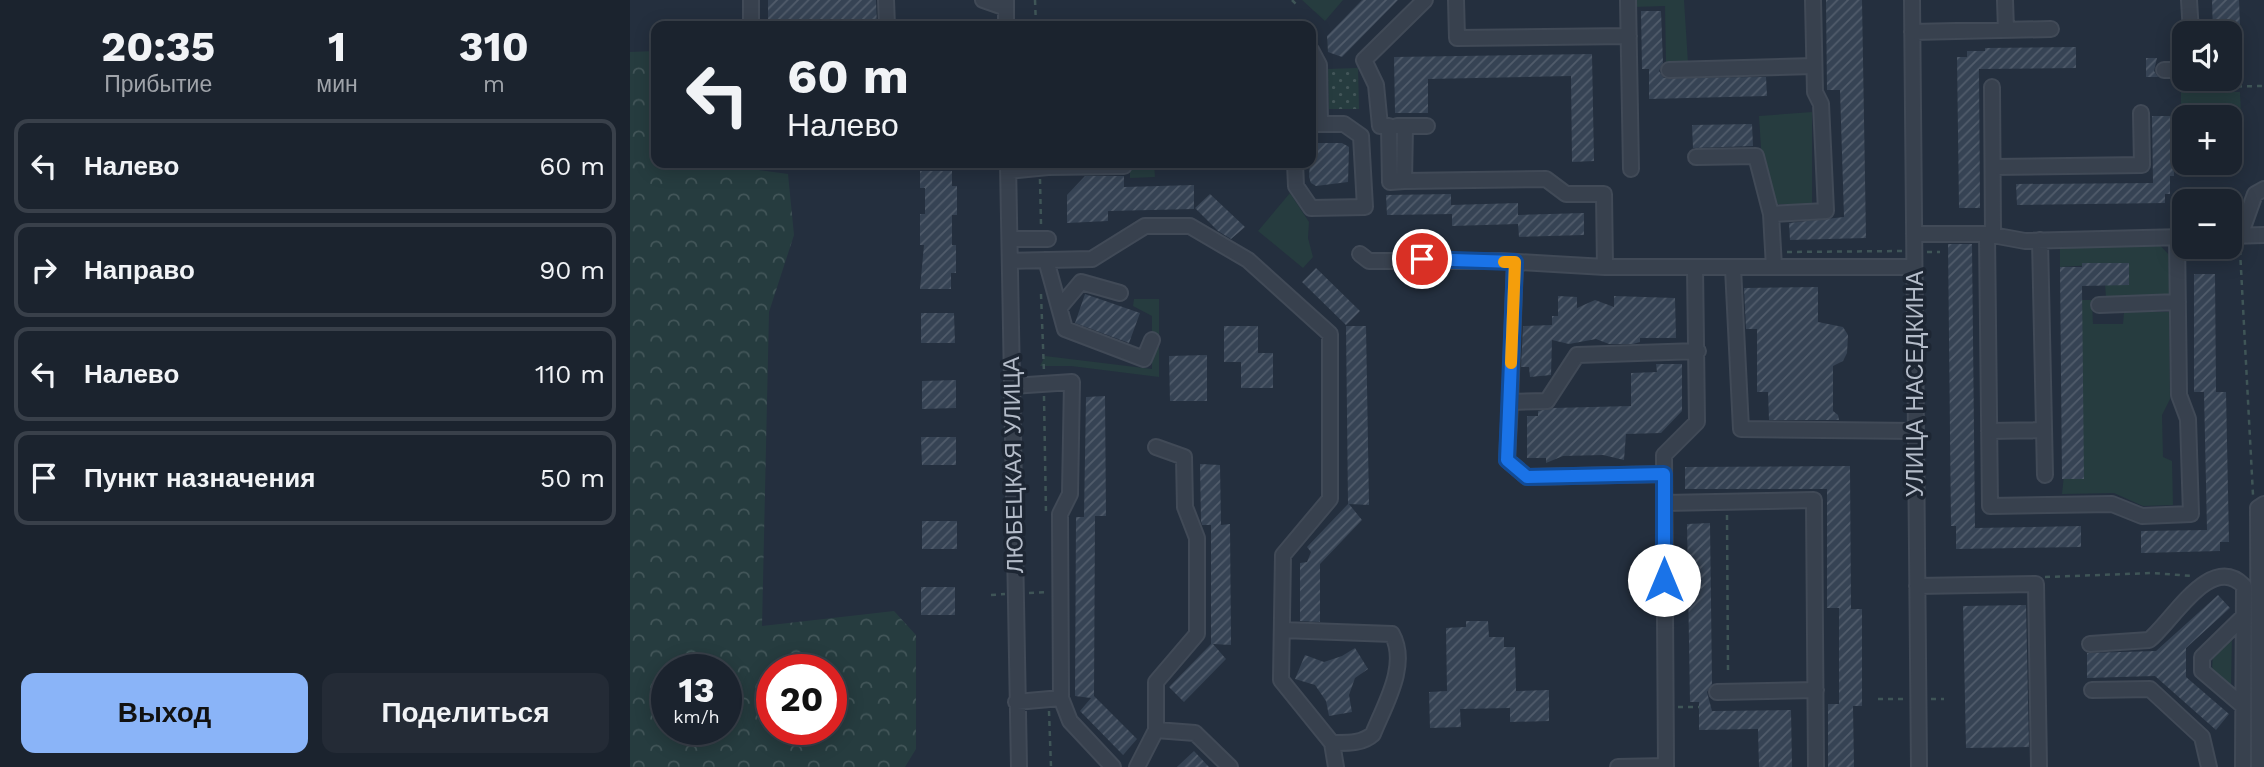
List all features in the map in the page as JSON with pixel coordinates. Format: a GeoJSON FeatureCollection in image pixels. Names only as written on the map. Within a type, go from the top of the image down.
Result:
{"type":"FeatureCollection","features":[{"type":"Feature","properties":{"kind":"street"},"geometry":{"type":"LineString","coordinates":[[751,0],[751,21]]}},
{"type":"Feature","properties":{"kind":"street"},"geometry":{"type":"LineString","coordinates":[[886,0],[887,21]]}},
{"type":"Feature","properties":{"kind":"street"},"geometry":{"type":"LineString","coordinates":[[983,0],[1006,4]]}},
{"type":"Feature","properties":{"kind":"street"},"geometry":{"type":"LineString","coordinates":[[1425,0],[1364,60],[1376,85],[1380,125],[1427,126]]}},
{"type":"Feature","properties":{"kind":"street"},"geometry":{"type":"LineString","coordinates":[[1456,0],[1457,38],[1629,36]]}},
{"type":"Feature","properties":{"kind":"street"},"geometry":{"type":"LineString","coordinates":[[1628,0],[1631,169]]}},
{"type":"Feature","properties":{"kind":"street"},"geometry":{"type":"LineString","coordinates":[[1771,214],[1826,211],[1821,104],[1815,92],[1813,0]]}},
{"type":"Feature","properties":{"kind":"street","name":"УЛИЦА НАСЕДКИНА"},"geometry":{"type":"LineString","coordinates":[[1912,0],[1919,767]]}},
{"type":"Feature","properties":{"kind":"street"},"geometry":{"type":"LineString","coordinates":[[2005,0],[2006,30]]}},
{"type":"Feature","properties":{"kind":"street"},"geometry":{"type":"LineString","coordinates":[[2189,0],[2190,21]]}},
{"type":"Feature","properties":{"kind":"street"},"geometry":{"type":"LineString","coordinates":[[1912,32],[2051,29]]}},
{"type":"Feature","properties":{"kind":"street"},"geometry":{"type":"LineString","coordinates":[[1316,59],[1319,65],[1316,109]]}},
{"type":"Feature","properties":{"kind":"street"},"geometry":{"type":"LineString","coordinates":[[1669,70],[1815,66]]}},
{"type":"Feature","properties":{"kind":"street"},"geometry":{"type":"LineString","coordinates":[[2164,70],[2172,70]]}},
{"type":"Feature","properties":{"kind":"street"},"geometry":{"type":"LineString","coordinates":[[1992,87],[1990,506],[2112,505],[2142,516],[2191,514],[2188,419],[2179,395],[2179,259]]}},
{"type":"Feature","properties":{"kind":"street"},"geometry":{"type":"LineString","coordinates":[[1993,167],[2142,165],[2141,113]]}},
{"type":"Feature","properties":{"kind":"street"},"geometry":{"type":"LineString","coordinates":[[1295,168],[1296,186],[1311,208],[1365,207],[1361,136],[1349,126],[1316,124]]}},
{"type":"Feature","properties":{"kind":"street"},"geometry":{"type":"LineString","coordinates":[[1389,126],[1390,182],[1546,179],[1566,194],[1604,194],[1605,267]]}},
{"type":"Feature","properties":{"kind":"street"},"geometry":{"type":"LineString","coordinates":[[1404,181],[1405,126]]}},
{"type":"Feature","properties":{"kind":"street"},"geometry":{"type":"LineString","coordinates":[[1696,157],[1756,156],[1771,214],[1773,260]]}},
{"type":"Feature","properties":{"kind":"street","name":"ЛЮБЕЦКАЯ УЛИЦА"},"geometry":{"type":"LineString","coordinates":[[1008,168],[1018,766]]}},
{"type":"Feature","properties":{"kind":"street"},"geometry":{"type":"LineString","coordinates":[[2242,221],[2255,194],[2264,189]]}},
{"type":"Feature","properties":{"kind":"street"},"geometry":{"type":"LineString","coordinates":[[1010,261],[1092,259],[1144,226],[1190,226],[1248,260],[1330,334],[1330,499],[1283,555],[1281,680],[1332,743],[1336,767]]}},
{"type":"Feature","properties":{"kind":"street"},"geometry":{"type":"LineString","coordinates":[[1914,234],[1990,234],[2040,240],[2172,237]]}},
{"type":"Feature","properties":{"kind":"street"},"geometry":{"type":"LineString","coordinates":[[2242,236],[2264,235]]}},
{"type":"Feature","properties":{"kind":"street"},"geometry":{"type":"LineString","coordinates":[[1010,239],[1045,239]]}},
{"type":"Feature","properties":{"kind":"street"},"geometry":{"type":"LineString","coordinates":[[2040,240],[2045,475]]}},
{"type":"Feature","properties":{"kind":"street"},"geometry":{"type":"LineString","coordinates":[[1360,254],[1369,261],[1515,262],[1605,267],[1733,268],[1773,260],[1914,267]]}},
{"type":"Feature","properties":{"kind":"street"},"geometry":{"type":"LineString","coordinates":[[1046,260],[1065,329],[1144,359],[1152,340]]}},
{"type":"Feature","properties":{"kind":"street"},"geometry":{"type":"LineString","coordinates":[[1515,262],[1507,460],[1527,477],[1664,474]]}},
{"type":"Feature","properties":{"kind":"street"},"geometry":{"type":"LineString","coordinates":[[1618,767],[1665,766],[1664,455],[1697,422],[1695,267]]}},
{"type":"Feature","properties":{"kind":"street"},"geometry":{"type":"LineString","coordinates":[[1733,268],[1741,429],[1916,431]]}},
{"type":"Feature","properties":{"kind":"street"},"geometry":{"type":"LineString","coordinates":[[1060,307],[1081,282],[1120,293]]}},
{"type":"Feature","properties":{"kind":"street"},"geometry":{"type":"LineString","coordinates":[[2099,305],[2178,302]]}},
{"type":"Feature","properties":{"kind":"street"},"geometry":{"type":"LineString","coordinates":[[1510,402],[1547,401],[1577,355],[1698,351]]}},
{"type":"Feature","properties":{"kind":"street"},"geometry":{"type":"LineString","coordinates":[[1012,386],[1072,382],[1070,494],[1060,514],[1055,698],[1070,721],[1113,767]]}},
{"type":"Feature","properties":{"kind":"street"},"geometry":{"type":"LineString","coordinates":[[1989,431],[2044,430]]}},
{"type":"Feature","properties":{"kind":"street"},"geometry":{"type":"LineString","coordinates":[[1137,767],[1156,730],[1156,682],[1197,634],[1197,538],[1185,507],[1184,457],[1156,447]]}},
{"type":"Feature","properties":{"kind":"street"},"geometry":{"type":"LineString","coordinates":[[1664,503],[1814,500],[1816,767]]}},
{"type":"Feature","properties":{"kind":"street"},"geometry":{"type":"LineString","coordinates":[[2259,767],[2261,506]]}},
{"type":"Feature","properties":{"kind":"street"},"geometry":{"type":"LineString","coordinates":[[2090,644],[2149,640],[2209,578],[2228,576],[2244,586],[2243,767]]}},
{"type":"Feature","properties":{"kind":"street"},"geometry":{"type":"LineString","coordinates":[[1917,586],[2036,584],[2039,767]]}},
{"type":"Feature","properties":{"kind":"street"},"geometry":{"type":"LineString","coordinates":[[2243,706],[2202,671],[2202,657],[2244,616]]}},
{"type":"Feature","properties":{"kind":"street"},"geometry":{"type":"LineString","coordinates":[[1282,630],[1376,631],[1392,634],[1398,645],[1399,664],[1373,734],[1367,739],[1351,743],[1332,743]]}},
{"type":"Feature","properties":{"kind":"street"},"geometry":{"type":"LineString","coordinates":[[2092,690],[2150,690],[2202,737],[2209,767]]}},
{"type":"Feature","properties":{"kind":"street"},"geometry":{"type":"LineString","coordinates":[[1717,692],[1816,691]]}},
{"type":"Feature","properties":{"kind":"street"},"geometry":{"type":"LineString","coordinates":[[1016,702],[1055,698]]}},
{"type":"Feature","properties":{"kind":"street"},"geometry":{"type":"LineString","coordinates":[[1156,730],[1195,733],[1230,767]]}},
{"type":"Feature","properties":{"kind":"path"},"geometry":{"type":"LineString","coordinates":[[1035,0],[1036,21]]}},
{"type":"Feature","properties":{"kind":"path"},"geometry":{"type":"LineString","coordinates":[[1292,0],[1299,7]]}},
{"type":"Feature","properties":{"kind":"path"},"geometry":{"type":"LineString","coordinates":[[2242,86],[2264,86]]}},
{"type":"Feature","properties":{"kind":"path"},"geometry":{"type":"LineString","coordinates":[[1040,168],[1045,239]]}},
{"type":"Feature","properties":{"kind":"path"},"geometry":{"type":"LineString","coordinates":[[1773,260],[1914,251],[1940,252]]}},
{"type":"Feature","properties":{"kind":"path"},"geometry":{"type":"LineString","coordinates":[[2237,259],[2254,501],[2261,506]]}},
{"type":"Feature","properties":{"kind":"path"},"geometry":{"type":"LineString","coordinates":[[1040,288],[1046,523]]}},
{"type":"Feature","properties":{"kind":"path"},"geometry":{"type":"LineString","coordinates":[[1727,502],[1728,673]]}},
{"type":"Feature","properties":{"kind":"path"},"geometry":{"type":"LineString","coordinates":[[2036,584],[2047,575],[2152,573],[2209,578]]}},
{"type":"Feature","properties":{"kind":"path"},"geometry":{"type":"LineString","coordinates":[[1051,767],[1055,698]]}},
{"type":"Feature","properties":{"kind":"path"},"geometry":{"type":"LineString","coordinates":[[1665,707],[1699,707]]}},
{"type":"Feature","properties":{"kind":"green space"},"geometry":{"type":"Polygon","coordinates":[[[1302,0],[1343,0],[1325,21],[1302,0]]]}},
{"type":"Feature","properties":{"kind":"green space"},"geometry":{"type":"Polygon","coordinates":[[[1634,0],[1684,0],[1688,63],[1666,64],[1665,6],[1634,7],[1634,0]]]}},
{"type":"Feature","properties":{"kind":"green space"},"geometry":{"type":"Polygon","coordinates":[[[651,51],[651,168],[743,168],[788,174],[794,235],[769,312],[762,626],[894,611],[916,635],[916,749],[905,767],[630,767],[630,52],[651,51]]]}},
{"type":"Feature","properties":{"kind":"green space"},"geometry":{"type":"Polygon","coordinates":[[[1358,68],[1359,109],[1329,109],[1328,69],[1358,68]]]}},
{"type":"Feature","properties":{"kind":"green space"},"geometry":{"type":"Polygon","coordinates":[[[2181,92],[2240,92],[2241,105],[2181,105],[2181,92]]]}},
{"type":"Feature","properties":{"kind":"green space"},"geometry":{"type":"Polygon","coordinates":[[[1812,112],[1812,204],[1775,204],[1761,148],[1759,116],[1812,112]]]}},
{"type":"Feature","properties":{"kind":"green space"},"geometry":{"type":"Polygon","coordinates":[[[1130,168],[1154,168],[1155,177],[1130,178],[1130,168]]]}},
{"type":"Feature","properties":{"kind":"green space"},"geometry":{"type":"Polygon","coordinates":[[[1290,193],[1309,222],[1308,238],[1313,257],[1303,268],[1258,231],[1290,193]]]}},
{"type":"Feature","properties":{"kind":"green space"},"geometry":{"type":"Polygon","coordinates":[[[2159,244],[2169,255],[2170,296],[2106,297],[2105,285],[2128,263],[2060,267],[2060,245],[2159,244]]]}},
{"type":"Feature","properties":{"kind":"green space"},"geometry":{"type":"Polygon","coordinates":[[[1134,299],[1159,299],[1159,377],[1071,366],[1040,366],[1045,356],[1152,369],[1152,316],[1133,306],[1134,299]]]}},
{"type":"Feature","properties":{"kind":"green space"},"geometry":{"type":"Polygon","coordinates":[[[2082,300],[2092,300],[2093,324],[2123,324],[2124,312],[2169,312],[2170,399],[2162,415],[2163,457],[2172,461],[2173,505],[2143,506],[2114,493],[2062,494],[2082,300]]]}},
{"type":"Feature","properties":{"kind":"green space"},"geometry":{"type":"Polygon","coordinates":[[[2232,633],[2231,687],[2212,670],[2213,653],[2232,633]]]}},
{"type":"Feature","properties":{"kind":"building"},"geometry":{"type":"Polygon","coordinates":[[[768,0],[876,0],[877,21],[768,21],[768,0]]]}},
{"type":"Feature","properties":{"kind":"building"},"geometry":{"type":"Polygon","coordinates":[[[1362,0],[1398,0],[1342,57],[1328,52],[1327,36],[1362,0]]]}},
{"type":"Feature","properties":{"kind":"building"},"geometry":{"type":"Polygon","coordinates":[[[1826,0],[1862,0],[1866,238],[1790,240],[1789,223],[1844,217],[1840,90],[1827,90],[1826,0]]]}},
{"type":"Feature","properties":{"kind":"building"},"geometry":{"type":"Polygon","coordinates":[[[2212,0],[2239,0],[2240,21],[2213,21],[2212,0]]]}},
{"type":"Feature","properties":{"kind":"building"},"geometry":{"type":"Polygon","coordinates":[[[1641,11],[1661,11],[1663,63],[1659,71],[1664,78],[1766,77],[1767,96],[1649,99],[1649,69],[1642,69],[1641,11]]]}},
{"type":"Feature","properties":{"kind":"building"},"geometry":{"type":"Polygon","coordinates":[[[2076,47],[2076,68],[1979,69],[1980,208],[1959,208],[1957,57],[1967,57],[1967,51],[1985,51],[1985,48],[2076,47]]]}},
{"type":"Feature","properties":{"kind":"building"},"geometry":{"type":"Polygon","coordinates":[[[1592,54],[1594,161],[1572,162],[1571,76],[1428,79],[1428,113],[1395,113],[1394,57],[1592,54]]]}},
{"type":"Feature","properties":{"kind":"building"},"geometry":{"type":"Polygon","coordinates":[[[2146,58],[2157,58],[2154,71],[2158,77],[2146,77],[2146,58]]]}},
{"type":"Feature","properties":{"kind":"building"},"geometry":{"type":"Polygon","coordinates":[[[2152,116],[2172,116],[2174,176],[2170,176],[2170,194],[2165,194],[2165,203],[2017,205],[2016,184],[2153,183],[2152,116]]]}},
{"type":"Feature","properties":{"kind":"building"},"geometry":{"type":"Polygon","coordinates":[[[1752,124],[1753,146],[1693,148],[1692,125],[1752,124]]]}},
{"type":"Feature","properties":{"kind":"building"},"geometry":{"type":"Polygon","coordinates":[[[1316,143],[1342,143],[1349,147],[1348,182],[1316,186],[1311,183],[1310,168],[1316,168],[1316,143]]]}},
{"type":"Feature","properties":{"kind":"building"},"geometry":{"type":"Polygon","coordinates":[[[920,171],[952,171],[952,186],[957,186],[957,215],[952,215],[956,273],[951,273],[951,289],[920,289],[924,245],[920,245],[920,214],[925,214],[925,188],[920,188],[920,171]]]}},
{"type":"Feature","properties":{"kind":"building"},"geometry":{"type":"Polygon","coordinates":[[[1085,176],[1124,176],[1124,187],[1194,185],[1194,209],[1108,211],[1108,221],[1067,223],[1067,195],[1085,176]]]}},
{"type":"Feature","properties":{"kind":"building"},"geometry":{"type":"Polygon","coordinates":[[[1210,194],[1245,227],[1231,239],[1218,231],[1195,208],[1210,194]]]}},
{"type":"Feature","properties":{"kind":"building"},"geometry":{"type":"Polygon","coordinates":[[[1451,194],[1451,205],[1518,203],[1518,215],[1584,213],[1584,235],[1519,237],[1518,224],[1452,226],[1452,214],[1387,215],[1386,195],[1451,194]]]}},
{"type":"Feature","properties":{"kind":"building"},"geometry":{"type":"Polygon","coordinates":[[[1948,244],[1972,244],[1975,528],[2081,526],[2081,547],[1956,549],[1956,526],[1951,526],[1948,244]]]}},
{"type":"Feature","properties":{"kind":"building"},"geometry":{"type":"Polygon","coordinates":[[[2082,263],[2129,263],[2129,285],[2082,286],[2084,479],[2062,479],[2060,267],[2082,267],[2082,263]]]}},
{"type":"Feature","properties":{"kind":"building"},"geometry":{"type":"Polygon","coordinates":[[[1316,268],[1360,311],[1346,325],[1302,282],[1316,268]]]}},
{"type":"Feature","properties":{"kind":"building"},"geometry":{"type":"Polygon","coordinates":[[[2194,274],[2215,274],[2216,392],[2226,392],[2229,542],[2220,542],[2220,551],[2141,553],[2141,531],[2207,530],[2204,392],[2194,392],[2194,274]]]}},
{"type":"Feature","properties":{"kind":"building"},"geometry":{"type":"Polygon","coordinates":[[[1818,287],[1818,322],[1843,327],[1848,335],[1847,353],[1843,361],[1833,366],[1833,411],[1839,420],[1769,420],[1768,392],[1757,392],[1757,329],[1746,329],[1744,288],[1818,287]]]}},
{"type":"Feature","properties":{"kind":"building"},"geometry":{"type":"Polygon","coordinates":[[[1085,294],[1140,313],[1129,343],[1075,323],[1085,294]]]}},
{"type":"Feature","properties":{"kind":"building"},"geometry":{"type":"Polygon","coordinates":[[[1558,296],[1577,297],[1577,308],[1595,300],[1614,307],[1614,296],[1675,298],[1676,338],[1640,338],[1640,342],[1633,344],[1609,344],[1596,339],[1569,344],[1552,340],[1551,375],[1530,377],[1529,367],[1521,367],[1523,326],[1552,325],[1552,316],[1558,316],[1558,296]]]}},
{"type":"Feature","properties":{"kind":"building"},"geometry":{"type":"Polygon","coordinates":[[[921,313],[954,313],[955,343],[921,343],[921,313]]]}},
{"type":"Feature","properties":{"kind":"building"},"geometry":{"type":"Polygon","coordinates":[[[1224,326],[1258,326],[1258,353],[1273,353],[1273,388],[1241,388],[1241,362],[1224,362],[1224,326]]]}},
{"type":"Feature","properties":{"kind":"building"},"geometry":{"type":"Polygon","coordinates":[[[1346,326],[1366,326],[1369,505],[1349,504],[1362,520],[1320,564],[1320,622],[1300,621],[1300,563],[1307,562],[1311,552],[1307,547],[1348,504],[1346,326]]]}},
{"type":"Feature","properties":{"kind":"building"},"geometry":{"type":"Polygon","coordinates":[[[1207,355],[1207,401],[1170,401],[1169,356],[1207,355]]]}},
{"type":"Feature","properties":{"kind":"building"},"geometry":{"type":"Polygon","coordinates":[[[1656,364],[1682,364],[1682,411],[1661,433],[1626,434],[1624,460],[1603,455],[1563,456],[1546,463],[1546,458],[1527,458],[1527,416],[1538,416],[1538,411],[1553,408],[1631,406],[1631,373],[1657,372],[1656,364]]]}},
{"type":"Feature","properties":{"kind":"building"},"geometry":{"type":"Polygon","coordinates":[[[956,380],[956,408],[922,409],[922,381],[956,380]]]}},
{"type":"Feature","properties":{"kind":"building"},"geometry":{"type":"Polygon","coordinates":[[[1105,396],[1106,516],[1095,516],[1094,696],[1137,739],[1123,755],[1080,711],[1091,698],[1075,696],[1076,517],[1084,517],[1086,397],[1105,396]]]}},
{"type":"Feature","properties":{"kind":"building"},"geometry":{"type":"Polygon","coordinates":[[[921,437],[956,437],[956,465],[922,465],[921,437]]]}},
{"type":"Feature","properties":{"kind":"building"},"geometry":{"type":"Polygon","coordinates":[[[1200,464],[1220,465],[1221,525],[1230,524],[1231,645],[1213,644],[1226,659],[1184,702],[1169,687],[1211,644],[1211,525],[1202,525],[1201,521],[1200,464]]]}},
{"type":"Feature","properties":{"kind":"building"},"geometry":{"type":"Polygon","coordinates":[[[1850,466],[1851,609],[1862,609],[1862,706],[1853,706],[1854,767],[1828,767],[1828,704],[1839,704],[1839,608],[1827,608],[1827,489],[1685,489],[1685,467],[1850,466]]]}},
{"type":"Feature","properties":{"kind":"building"},"geometry":{"type":"Polygon","coordinates":[[[922,521],[957,521],[957,549],[922,549],[922,521]]]}},
{"type":"Feature","properties":{"kind":"building"},"geometry":{"type":"Polygon","coordinates":[[[1710,523],[1712,684],[1707,692],[1712,711],[1791,710],[1792,767],[1759,767],[1758,729],[1699,730],[1699,702],[1690,702],[1687,524],[1710,523]]]}},
{"type":"Feature","properties":{"kind":"building"},"geometry":{"type":"Polygon","coordinates":[[[921,587],[955,587],[955,615],[921,615],[921,587]]]}},
{"type":"Feature","properties":{"kind":"building"},"geometry":{"type":"Polygon","coordinates":[[[2218,595],[2230,608],[2186,648],[2186,677],[2229,714],[2216,730],[2155,676],[2087,678],[2087,653],[2156,651],[2218,595]]]}},
{"type":"Feature","properties":{"kind":"building"},"geometry":{"type":"Polygon","coordinates":[[[2026,605],[2029,747],[1966,748],[1963,606],[2026,605]]]}},
{"type":"Feature","properties":{"kind":"building"},"geometry":{"type":"Polygon","coordinates":[[[1466,621],[1488,621],[1489,637],[1504,637],[1504,647],[1515,647],[1516,691],[1549,690],[1549,721],[1510,722],[1510,708],[1460,709],[1461,727],[1430,728],[1429,692],[1447,691],[1446,628],[1466,627],[1466,621]]]}},
{"type":"Feature","properties":{"kind":"building"},"geometry":{"type":"Polygon","coordinates":[[[1355,648],[1368,669],[1355,678],[1349,695],[1352,712],[1329,716],[1326,701],[1315,685],[1295,679],[1305,655],[1324,662],[1355,648]]]}},
{"type":"Feature","properties":{"kind":"building"},"geometry":{"type":"Polygon","coordinates":[[[1194,751],[1209,767],[1177,767],[1194,751]]]}},
{"type":"Feature","properties":{"kind":"slow traffic"},"geometry":{"type":"LineString","coordinates":[[1504,262],[1515,262],[1511,363]]}},
{"type":"Feature","properties":{"kind":"route"},"geometry":{"type":"LineString","coordinates":[[1422,259],[1515,262],[1507,460],[1527,477],[1664,474],[1664,580]]}}]}
